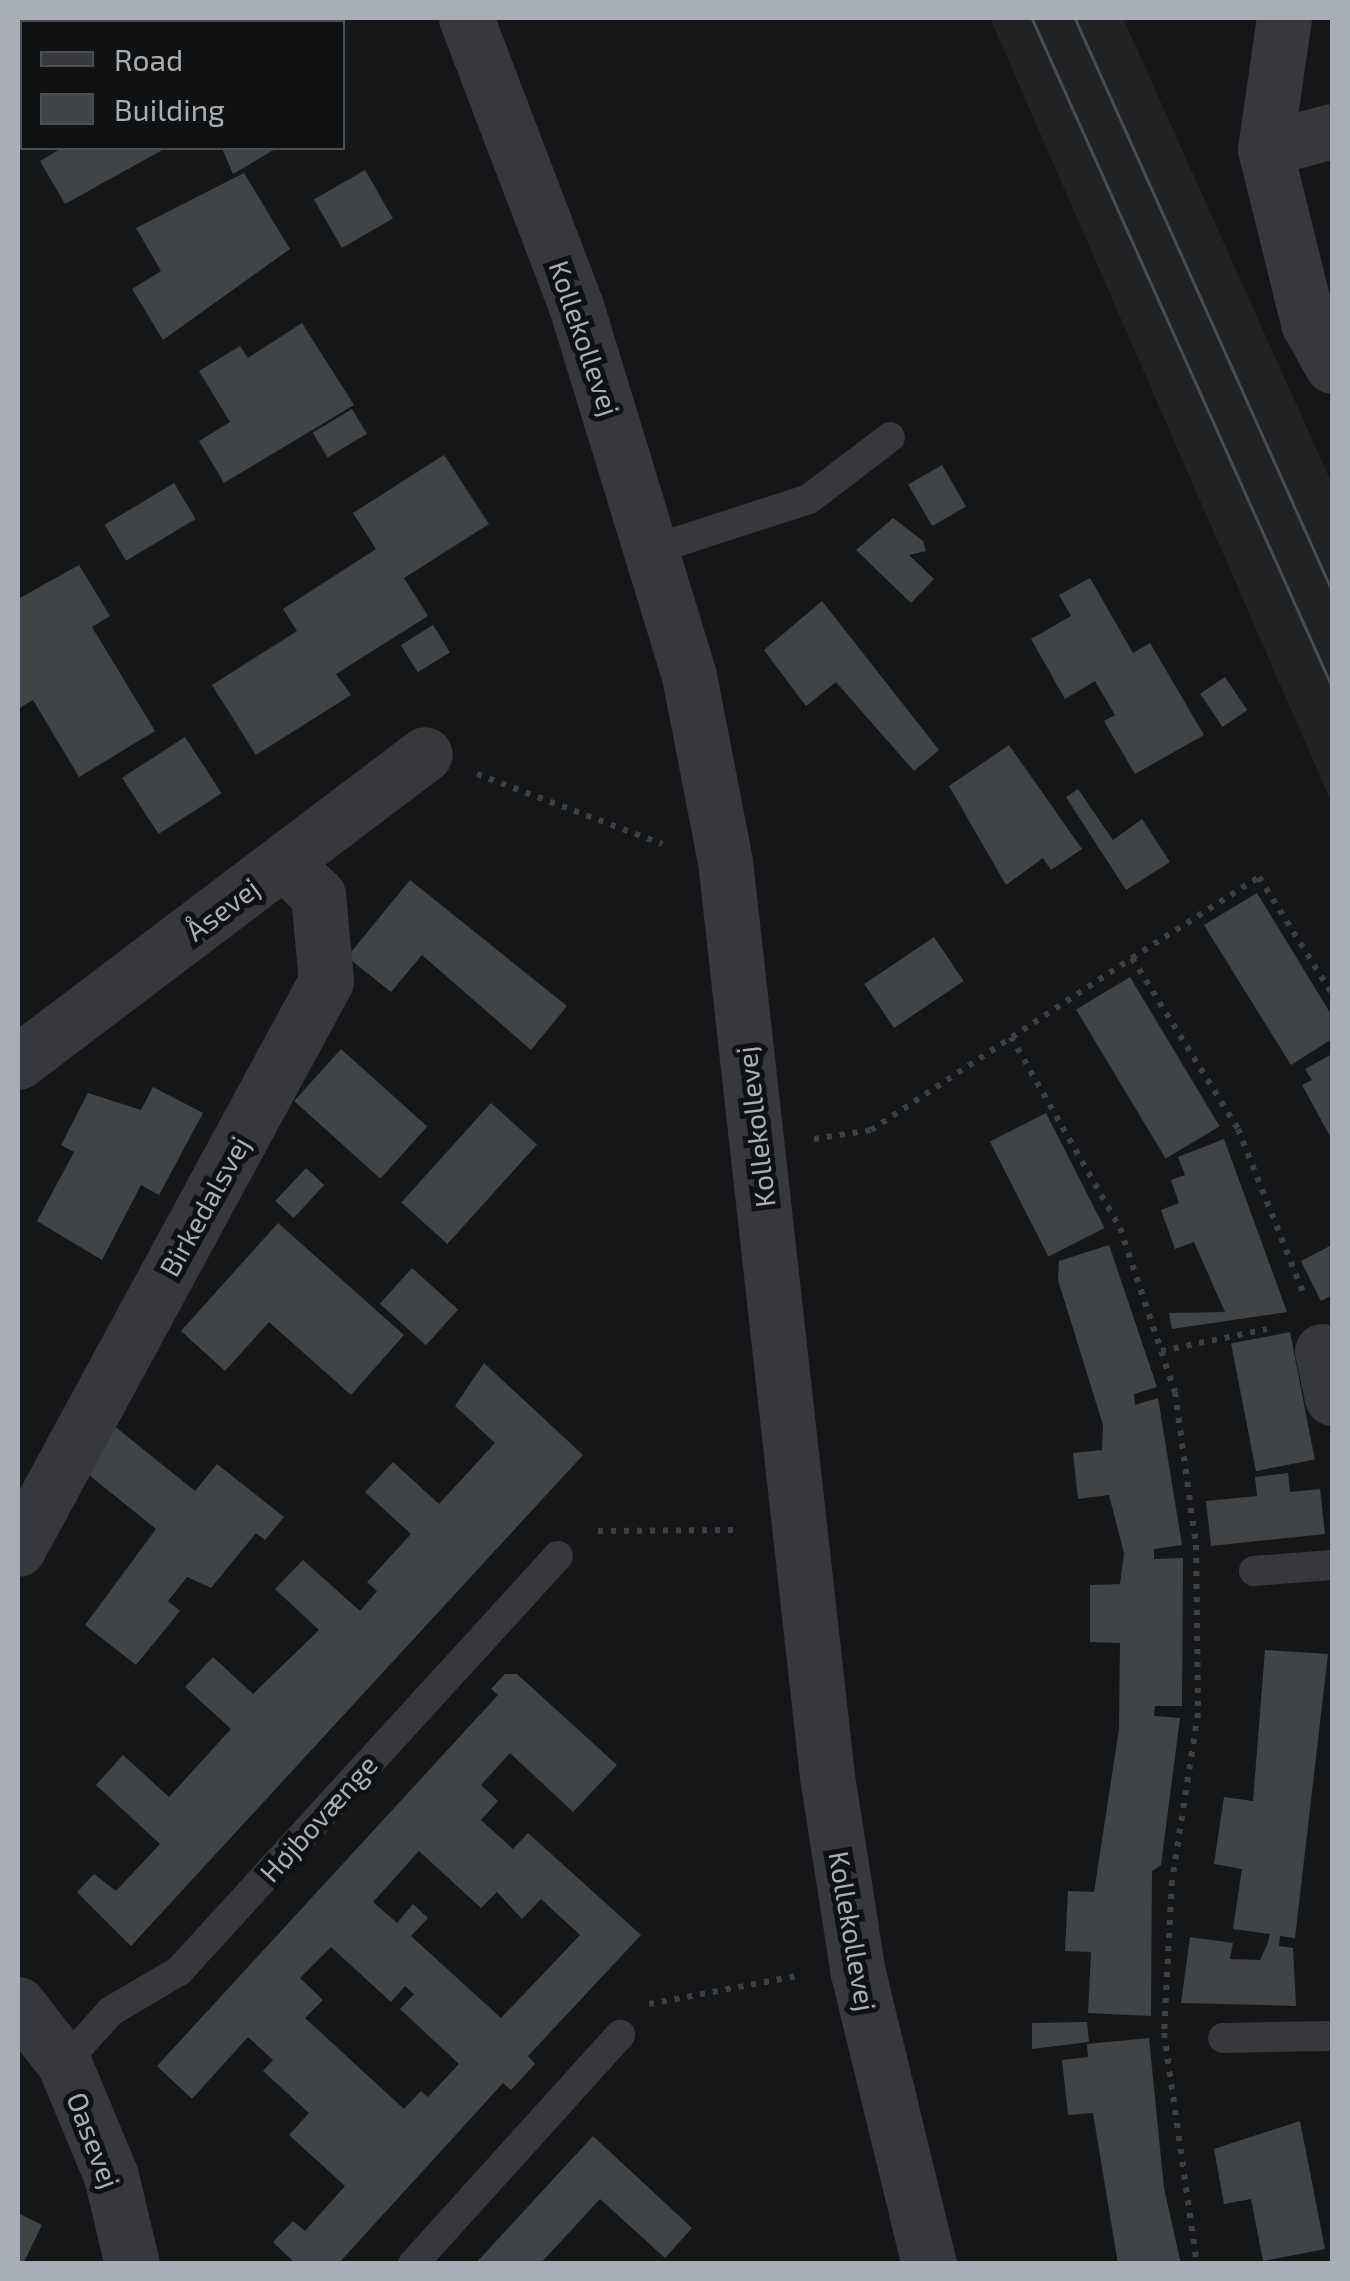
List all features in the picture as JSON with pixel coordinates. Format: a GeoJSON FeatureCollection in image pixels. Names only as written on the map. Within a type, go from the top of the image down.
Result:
{"type":"FeatureCollection","features":[{"type":"Feature","properties":{"kind":"street","name":"Kollekollevej"},"geometry":{"type":"LineString","coordinates":[[466,18],[576,306],[654,549],[724,861],[827,1776],[857,1963],[929,2264]]}},
{"type":"Feature","properties":{"kind":"street"},"geometry":{"type":"LineString","coordinates":[[1284,18],[1265,149],[1308,323],[1332,366]]}},
{"type":"Feature","properties":{"kind":"street"},"geometry":{"type":"LineString","coordinates":[[1265,149],[1332,131]]}},
{"type":"Feature","properties":{"kind":"street","name":"Åsevej"},"geometry":{"type":"LineString","coordinates":[[18,1062],[425,754]]}},
{"type":"Feature","properties":{"kind":"street","name":"Birkedalsvej"},"geometry":{"type":"LineString","coordinates":[[18,1548],[326,981],[318,896],[284,863]]}},
{"type":"Feature","properties":{"kind":"street","name":"Oasevej"},"geometry":{"type":"LineString","coordinates":[[38,2032],[112,2176],[132,2264]]}},
{"type":"Feature","properties":{"kind":"lane"},"geometry":{"type":"LineString","coordinates":[[654,549],[809,499],[890,437]]}},
{"type":"Feature","properties":{"kind":"lane","name":"Højbovænge"},"geometry":{"type":"LineString","coordinates":[[38,2032],[111,2011],[179,1971],[558,1556]]}},
{"type":"Feature","properties":{"kind":"lane"},"geometry":{"type":"LineString","coordinates":[[1254,1571],[1332,1565]]}},
{"type":"Feature","properties":{"kind":"lane"},"geometry":{"type":"LineString","coordinates":[[413,2264],[620,2035]]}},
{"type":"Feature","properties":{"kind":"lane"},"geometry":{"type":"LineString","coordinates":[[1223,2038],[1332,2036]]}},
{"type":"Feature","properties":{"kind":"path"},"geometry":{"type":"LineString","coordinates":[[425,754],[668,846]]}},
{"type":"Feature","properties":{"kind":"path"},"geometry":{"type":"LineString","coordinates":[[664,827],[670,865]]}},
{"type":"Feature","properties":{"kind":"path"},"geometry":{"type":"LineString","coordinates":[[757,1145],[871,1130],[1259,877],[1332,994]]}},
{"type":"Feature","properties":{"kind":"path"},"geometry":{"type":"LineString","coordinates":[[1132,958],[1238,1129],[1325,1354],[1161,1351]]}},
{"type":"Feature","properties":{"kind":"path"},"geometry":{"type":"LineString","coordinates":[[1011,1037],[1120,1228],[1161,1351],[1196,1545],[1198,1713],[1172,1881],[1164,2033],[1198,2264]]}},
{"type":"Feature","properties":{"kind":"path"},"geometry":{"type":"LineString","coordinates":[[558,1556],[579,1531],[751,1530],[749,1514]]}},
{"type":"Feature","properties":{"kind":"path"},"geometry":{"type":"LineString","coordinates":[[796,1957],[802,1995]]}},
{"type":"Feature","properties":{"kind":"path"},"geometry":{"type":"LineString","coordinates":[[620,2035],[656,1998],[857,1963]]}},
{"type":"Feature","properties":{"kind":"shaded area"},"geometry":{"type":"Polygon","coordinates":[[[990,18],[1123,18],[1332,484],[1332,804],[990,18]]]}},
{"type":"Feature","properties":{"kind":"building"},"geometry":{"type":"Polygon","coordinates":[[[59,150],[162,150],[65,204],[40,161],[59,150]]]}},
{"type":"Feature","properties":{"kind":"building"},"geometry":{"type":"Polygon","coordinates":[[[223,150],[274,150],[233,174],[223,150]]]}},
{"type":"Feature","properties":{"kind":"building"},"geometry":{"type":"Polygon","coordinates":[[[365,170],[393,218],[342,248],[314,200],[365,170]]]}},
{"type":"Feature","properties":{"kind":"building"},"geometry":{"type":"Polygon","coordinates":[[[244,173],[290,249],[163,340],[132,289],[161,271],[136,228],[244,173]]]}},
{"type":"Feature","properties":{"kind":"building"},"geometry":{"type":"Polygon","coordinates":[[[302,323],[354,405],[224,483],[199,441],[230,422],[199,371],[240,346],[248,358],[302,323]]]}},
{"type":"Feature","properties":{"kind":"building"},"geometry":{"type":"Polygon","coordinates":[[[352,409],[367,434],[328,458],[313,433],[352,409]]]}},
{"type":"Feature","properties":{"kind":"building"},"geometry":{"type":"Polygon","coordinates":[[[444,455],[489,524],[404,578],[428,616],[336,674],[351,695],[256,755],[212,685],[297,631],[283,609],[376,549],[353,513],[444,455]]]}},
{"type":"Feature","properties":{"kind":"building"},"geometry":{"type":"Polygon","coordinates":[[[942,465],[966,507],[932,526],[908,484],[942,465]]]}},
{"type":"Feature","properties":{"kind":"building"},"geometry":{"type":"Polygon","coordinates":[[[174,483],[196,519],[126,561],[105,525],[174,483]]]}},
{"type":"Feature","properties":{"kind":"building"},"geometry":{"type":"Polygon","coordinates":[[[893,518],[923,541],[926,551],[909,555],[934,579],[911,603],[856,550],[893,518]]]}},
{"type":"Feature","properties":{"kind":"building"},"geometry":{"type":"Polygon","coordinates":[[[79,565],[110,616],[92,627],[155,731],[79,777],[33,700],[18,709],[18,599],[79,565]]]}},
{"type":"Feature","properties":{"kind":"building"},"geometry":{"type":"Polygon","coordinates":[[[1090,578],[1133,653],[1150,643],[1204,735],[1135,774],[1104,721],[1115,715],[1095,681],[1065,699],[1031,639],[1071,616],[1059,595],[1090,578]]]}},
{"type":"Feature","properties":{"kind":"building"},"geometry":{"type":"Polygon","coordinates":[[[822,601],[939,750],[914,771],[836,682],[806,706],[764,650],[822,601]]]}},
{"type":"Feature","properties":{"kind":"building"},"geometry":{"type":"Polygon","coordinates":[[[433,625],[450,652],[418,672],[401,645],[433,625]]]}},
{"type":"Feature","properties":{"kind":"building"},"geometry":{"type":"Polygon","coordinates":[[[1225,677],[1247,710],[1222,727],[1200,694],[1225,677]]]}},
{"type":"Feature","properties":{"kind":"building"},"geometry":{"type":"Polygon","coordinates":[[[185,737],[221,793],[159,834],[122,778],[185,737]]]}},
{"type":"Feature","properties":{"kind":"building"},"geometry":{"type":"Polygon","coordinates":[[[1009,745],[1082,849],[1051,870],[1043,858],[1006,885],[949,786],[1009,745]]]}},
{"type":"Feature","properties":{"kind":"building"},"geometry":{"type":"Polygon","coordinates":[[[1078,789],[1113,840],[1142,819],[1170,862],[1126,890],[1066,797],[1078,789]]]}},
{"type":"Feature","properties":{"kind":"building"},"geometry":{"type":"Polygon","coordinates":[[[410,880],[567,1006],[531,1050],[422,955],[391,992],[347,957],[410,880]]]}},
{"type":"Feature","properties":{"kind":"building"},"geometry":{"type":"Polygon","coordinates":[[[1257,893],[1332,1016],[1332,1039],[1291,1065],[1204,925],[1257,893]]]}},
{"type":"Feature","properties":{"kind":"building"},"geometry":{"type":"Polygon","coordinates":[[[934,937],[964,981],[894,1028],[864,984],[934,937]]]}},
{"type":"Feature","properties":{"kind":"building"},"geometry":{"type":"Polygon","coordinates":[[[1130,977],[1220,1126],[1166,1159],[1076,1009],[1130,977]]]}},
{"type":"Feature","properties":{"kind":"building"},"geometry":{"type":"Polygon","coordinates":[[[341,1049],[427,1127],[380,1179],[294,1101],[341,1049]]]}},
{"type":"Feature","properties":{"kind":"building"},"geometry":{"type":"Polygon","coordinates":[[[1332,1054],[1332,1140],[1302,1085],[1312,1080],[1305,1069],[1332,1054]]]}},
{"type":"Feature","properties":{"kind":"building"},"geometry":{"type":"Polygon","coordinates":[[[153,1087],[203,1113],[159,1195],[141,1185],[102,1260],[37,1221],[74,1152],[61,1145],[88,1093],[141,1110],[153,1087]]]}},
{"type":"Feature","properties":{"kind":"building"},"geometry":{"type":"Polygon","coordinates":[[[491,1103],[537,1144],[447,1244],[401,1203],[491,1103]]]}},
{"type":"Feature","properties":{"kind":"building"},"geometry":{"type":"Polygon","coordinates":[[[1046,1113],[1105,1228],[1048,1257],[990,1142],[1046,1113]]]}},
{"type":"Feature","properties":{"kind":"building"},"geometry":{"type":"Polygon","coordinates":[[[1224,1139],[1287,1312],[1172,1329],[1169,1313],[1225,1312],[1194,1242],[1175,1249],[1161,1210],[1179,1203],[1171,1180],[1185,1175],[1178,1157],[1224,1139]]]}},
{"type":"Feature","properties":{"kind":"building"},"geometry":{"type":"Polygon","coordinates":[[[306,1168],[324,1185],[294,1218],[275,1201],[306,1168]]]}},
{"type":"Feature","properties":{"kind":"building"},"geometry":{"type":"Polygon","coordinates":[[[278,1223],[404,1335],[351,1395],[269,1322],[225,1371],[181,1331],[278,1223]]]}},
{"type":"Feature","properties":{"kind":"building"},"geometry":{"type":"Polygon","coordinates":[[[1109,1245],[1157,1387],[1134,1394],[1135,1405],[1158,1398],[1182,1545],[1154,1549],[1154,1559],[1183,1558],[1182,1706],[1155,1706],[1154,1716],[1180,1718],[1161,1865],[1152,1871],[1151,2016],[1088,2013],[1091,1952],[1065,1951],[1068,1891],[1094,1892],[1119,1729],[1120,1643],[1090,1642],[1090,1585],[1120,1584],[1124,1553],[1109,1495],[1078,1499],[1073,1453],[1102,1450],[1103,1425],[1058,1280],[1059,1261],[1109,1245]]]}},
{"type":"Feature","properties":{"kind":"building"},"geometry":{"type":"Polygon","coordinates":[[[1332,1245],[1332,1295],[1321,1301],[1301,1261],[1332,1245]]]}},
{"type":"Feature","properties":{"kind":"building"},"geometry":{"type":"Polygon","coordinates":[[[412,1268],[458,1309],[426,1345],[380,1304],[412,1268]]]}},
{"type":"Feature","properties":{"kind":"building"},"geometry":{"type":"Polygon","coordinates":[[[1290,1332],[1315,1460],[1256,1471],[1231,1343],[1290,1332]]]}},
{"type":"Feature","properties":{"kind":"building"},"geometry":{"type":"Polygon","coordinates":[[[484,1363],[583,1455],[131,1946],[77,1892],[94,1874],[116,1891],[160,1844],[96,1785],[123,1755],[169,1797],[231,1729],[185,1687],[213,1657],[253,1694],[319,1630],[275,1589],[303,1560],[360,1611],[377,1591],[367,1582],[411,1534],[365,1492],[393,1462],[439,1504],[495,1443],[455,1406],[484,1363]]]}},
{"type":"Feature","properties":{"kind":"building"},"geometry":{"type":"Polygon","coordinates":[[[113,1425],[195,1491],[217,1464],[284,1517],[265,1540],[256,1533],[211,1588],[187,1577],[168,1601],[180,1611],[136,1665],[85,1625],[156,1529],[79,1467],[113,1425]]]}},
{"type":"Feature","properties":{"kind":"building"},"geometry":{"type":"Polygon","coordinates":[[[1288,1473],[1290,1492],[1320,1489],[1325,1534],[1211,1546],[1206,1501],[1257,1496],[1255,1477],[1288,1473]]]}},
{"type":"Feature","properties":{"kind":"building"},"geometry":{"type":"Polygon","coordinates":[[[1265,1650],[1328,1654],[1295,1938],[1280,1936],[1279,1946],[1293,1948],[1296,2006],[1181,2003],[1190,1937],[1233,1943],[1230,1959],[1260,1960],[1270,1934],[1233,1929],[1242,1869],[1214,1864],[1224,1797],[1253,1801],[1265,1650]]]}},
{"type":"Feature","properties":{"kind":"building"},"geometry":{"type":"Polygon","coordinates":[[[505,1674],[517,1674],[617,1765],[573,1812],[510,1753],[481,1785],[498,1801],[481,1820],[513,1849],[528,1833],[641,1935],[528,2056],[535,2064],[511,2090],[503,2083],[338,2264],[296,2264],[273,2242],[293,2221],[305,2231],[345,2186],[289,2135],[309,2113],[263,2071],[273,2060],[248,2037],[192,2099],[157,2066],[498,1695],[491,1689],[505,1674]],[[419,1851],[373,1902],[397,1923],[413,1904],[428,1918],[411,1936],[501,2018],[580,1935],[541,1899],[522,1919],[497,1892],[481,1908],[419,1851]],[[331,1947],[300,1978],[323,2000],[305,2018],[404,2109],[421,2091],[428,2097],[459,2064],[400,2009],[414,1994],[405,1986],[391,2002],[331,1947]]]}},
{"type":"Feature","properties":{"kind":"building"},"geometry":{"type":"Polygon","coordinates":[[[1087,2022],[1089,2042],[1032,2049],[1032,2023],[1087,2022]]]}},
{"type":"Feature","properties":{"kind":"building"},"geometry":{"type":"Polygon","coordinates":[[[1149,2038],[1164,2188],[1181,2264],[1118,2264],[1093,2113],[1068,2115],[1062,2060],[1088,2057],[1087,2044],[1149,2038]]]}},
{"type":"Feature","properties":{"kind":"building"},"geometry":{"type":"Polygon","coordinates":[[[1300,2121],[1325,2249],[1263,2261],[1251,2199],[1224,2204],[1214,2149],[1300,2121]]]}},
{"type":"Feature","properties":{"kind":"building"},"geometry":{"type":"Polygon","coordinates":[[[593,2136],[692,2228],[665,2258],[600,2199],[540,2264],[475,2264],[593,2136]]]}},
{"type":"Feature","properties":{"kind":"building"},"geometry":{"type":"Polygon","coordinates":[[[18,2213],[42,2225],[23,2264],[18,2264],[18,2213]]]}},
{"type":"Feature","properties":{"kind":"tram line"},"geometry":{"type":"LineString","coordinates":[[1032,18],[1332,686]]}},
{"type":"Feature","properties":{"kind":"tram line"},"geometry":{"type":"LineString","coordinates":[[1075,18],[1332,590]]}}]}
